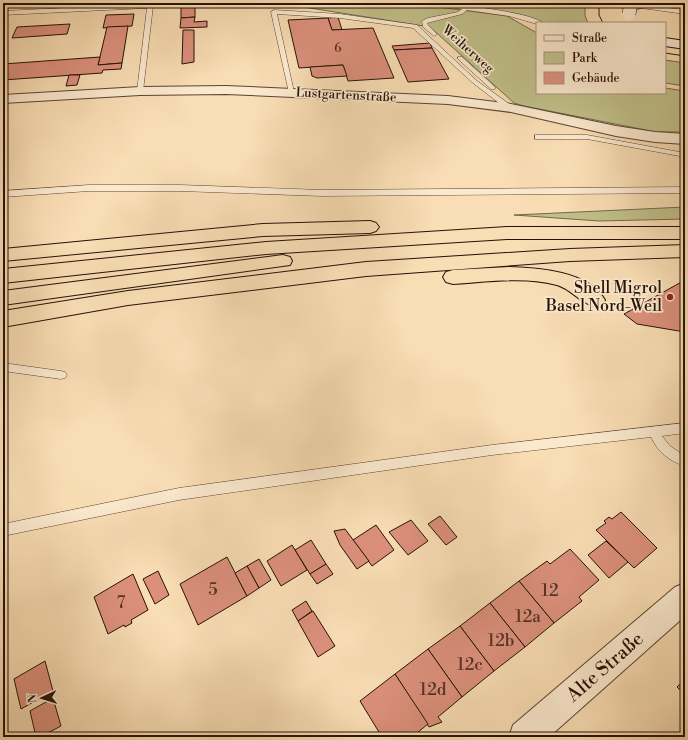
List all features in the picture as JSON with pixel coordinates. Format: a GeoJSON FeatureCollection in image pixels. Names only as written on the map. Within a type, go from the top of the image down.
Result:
{"type":"FeatureCollection","features":[{"type":"Feature","properties":{"kind":"highway"},"geometry":{"type":"LineString","coordinates":[[3,255],[263,230],[506,224],[599,233]]}},
{"type":"Feature","properties":{"kind":"highway"},"geometry":{"type":"LineString","coordinates":[[3,276],[266,248],[508,233],[685,233]]}},
{"type":"Feature","properties":{"kind":"highway"},"geometry":{"type":"LineString","coordinates":[[3,298],[277,262],[504,244],[599,233]]}},
{"type":"Feature","properties":{"kind":"highway"},"geometry":{"type":"LineString","coordinates":[[3,319],[128,298],[366,269],[570,255],[685,251]]}},
{"type":"Feature","properties":{"kind":"highway"},"geometry":{"type":"LineString","coordinates":[[325,274],[378,280],[535,275],[573,283],[588,293],[595,300]]}},
{"type":"Feature","properties":{"kind":"highway"},"geometry":{"type":"LineString","coordinates":[[3,332],[56,309]]}},
{"type":"Feature","properties":{"kind":"street"},"geometry":{"type":"LineString","coordinates":[[611,3],[631,12]]}},
{"type":"Feature","properties":{"kind":"street"},"geometry":{"type":"LineString","coordinates":[[666,42],[685,45]]}},
{"type":"Feature","properties":{"kind":"street","name":"Lustgartenstraße"},"geometry":{"type":"LineString","coordinates":[[3,99],[140,91],[226,90],[448,100],[511,108],[616,131],[655,137],[685,139]]}},
{"type":"Feature","properties":{"kind":"street","name":"Alte Straße"},"geometry":{"type":"LineString","coordinates":[[525,737],[685,597]]}},
{"type":"Feature","properties":{"kind":"lane","name":"Weiherweg"},"geometry":{"type":"LineString","coordinates":[[428,3],[510,14],[538,22]]}},
{"type":"Feature","properties":{"kind":"lane"},"geometry":{"type":"LineString","coordinates":[[3,13],[150,4],[140,91]]}},
{"type":"Feature","properties":{"kind":"lane","name":"Weiherweg"},"geometry":{"type":"LineString","coordinates":[[465,8],[460,13],[430,19],[424,22],[424,24],[496,90],[511,108]]}},
{"type":"Feature","properties":{"kind":"lane"},"geometry":{"type":"LineString","coordinates":[[631,12],[685,11]]}},
{"type":"Feature","properties":{"kind":"lane"},"geometry":{"type":"LineString","coordinates":[[291,92],[274,12],[340,16],[416,26],[475,82],[511,108]]}},
{"type":"Feature","properties":{"kind":"lane"},"geometry":{"type":"LineString","coordinates":[[538,137],[586,137],[685,155]]}},
{"type":"Feature","properties":{"kind":"lane"},"geometry":{"type":"LineString","coordinates":[[3,194],[89,188],[180,188],[322,192],[685,190]]}},
{"type":"Feature","properties":{"kind":"lane"},"geometry":{"type":"LineString","coordinates":[[3,367],[61,375]]}},
{"type":"Feature","properties":{"kind":"lane"},"geometry":{"type":"LineString","coordinates":[[3,530],[179,494],[492,450],[685,428]]}},
{"type":"Feature","properties":{"kind":"lane"},"geometry":{"type":"LineString","coordinates":[[654,431],[663,447],[676,457],[685,461]]}},
{"type":"Feature","properties":{"kind":"green space"},"geometry":{"type":"Polygon","coordinates":[[[278,3],[408,3],[507,16],[536,32],[536,94],[666,94],[666,88],[685,91],[685,132],[656,132],[514,103],[430,27],[278,3]]]}},
{"type":"Feature","properties":{"kind":"green space"},"geometry":{"type":"Polygon","coordinates":[[[428,3],[564,3],[585,7],[585,16],[588,22],[538,22],[510,14],[428,3]]]}},
{"type":"Feature","properties":{"kind":"green space"},"geometry":{"type":"Polygon","coordinates":[[[666,60],[685,63],[685,86],[666,83],[666,60]]]}},
{"type":"Feature","properties":{"kind":"green space"},"geometry":{"type":"Polygon","coordinates":[[[685,207],[685,219],[599,221],[514,215],[685,207]]]}},
{"type":"Feature","properties":{"kind":"building"},"geometry":{"type":"Polygon","coordinates":[[[185,3],[195,3],[195,7],[185,7],[185,3]]]}},
{"type":"Feature","properties":{"kind":"building"},"geometry":{"type":"Polygon","coordinates":[[[181,7],[195,7],[195,17],[181,18],[181,7]]]}},
{"type":"Feature","properties":{"kind":"building"},"geometry":{"type":"Polygon","coordinates":[[[134,14],[132,26],[103,28],[106,15],[134,14]]]}},
{"type":"Feature","properties":{"kind":"building"},"geometry":{"type":"Polygon","coordinates":[[[195,17],[194,22],[207,21],[207,27],[180,28],[181,18],[195,17]]]}},
{"type":"Feature","properties":{"kind":"building"},"geometry":{"type":"Polygon","coordinates":[[[338,17],[342,30],[332,30],[328,18],[338,17]]]}},
{"type":"Feature","properties":{"kind":"building"},"geometry":{"type":"Polygon","coordinates":[[[328,18],[332,30],[373,28],[394,78],[348,81],[343,65],[299,68],[288,20],[328,18]]]}},
{"type":"Feature","properties":{"kind":"building"},"geometry":{"type":"Polygon","coordinates":[[[70,24],[67,34],[12,38],[17,27],[70,24]]]}},
{"type":"Feature","properties":{"kind":"building"},"geometry":{"type":"Polygon","coordinates":[[[128,26],[122,63],[98,65],[107,27],[128,26]]]}},
{"type":"Feature","properties":{"kind":"building"},"geometry":{"type":"Polygon","coordinates":[[[183,30],[194,30],[194,62],[182,64],[183,30]]]}},
{"type":"Feature","properties":{"kind":"building"},"geometry":{"type":"Polygon","coordinates":[[[430,43],[432,48],[394,50],[392,46],[430,43]]]}},
{"type":"Feature","properties":{"kind":"building"},"geometry":{"type":"Polygon","coordinates":[[[432,48],[449,79],[408,82],[394,50],[432,48]]]}},
{"type":"Feature","properties":{"kind":"building"},"geometry":{"type":"Polygon","coordinates":[[[100,57],[98,65],[122,63],[121,69],[103,70],[102,73],[3,80],[3,64],[100,57]]]}},
{"type":"Feature","properties":{"kind":"building"},"geometry":{"type":"Polygon","coordinates":[[[343,65],[347,76],[317,78],[312,76],[310,67],[343,65]]]}},
{"type":"Feature","properties":{"kind":"building"},"geometry":{"type":"Polygon","coordinates":[[[69,75],[80,75],[77,85],[66,86],[69,75]]]}},
{"type":"Feature","properties":{"kind":"building","name":"Shell Migrol Basel Nord-Weil"},"geometry":{"type":"Polygon","coordinates":[[[685,280],[685,332],[637,324],[624,314],[685,280]]]}},
{"type":"Feature","properties":{"kind":"building"},"geometry":{"type":"Polygon","coordinates":[[[621,512],[657,548],[634,568],[596,530],[606,523],[604,521],[609,517],[612,519],[621,512]]]}},
{"type":"Feature","properties":{"kind":"building"},"geometry":{"type":"Polygon","coordinates":[[[440,516],[457,537],[446,545],[428,524],[440,516]]]}},
{"type":"Feature","properties":{"kind":"building"},"geometry":{"type":"Polygon","coordinates":[[[411,520],[428,541],[408,555],[389,532],[411,520]]]}},
{"type":"Feature","properties":{"kind":"building"},"geometry":{"type":"Polygon","coordinates":[[[376,525],[394,550],[372,566],[353,540],[376,525]]]}},
{"type":"Feature","properties":{"kind":"building"},"geometry":{"type":"Polygon","coordinates":[[[345,529],[369,561],[357,569],[340,545],[334,531],[345,529]]]}},
{"type":"Feature","properties":{"kind":"building"},"geometry":{"type":"Polygon","coordinates":[[[311,540],[326,564],[310,574],[295,550],[311,540]]]}},
{"type":"Feature","properties":{"kind":"building"},"geometry":{"type":"Polygon","coordinates":[[[606,541],[628,562],[609,578],[588,555],[606,541]]]}},
{"type":"Feature","properties":{"kind":"building"},"geometry":{"type":"Polygon","coordinates":[[[292,545],[307,570],[281,586],[267,561],[292,545]]]}},
{"type":"Feature","properties":{"kind":"building"},"geometry":{"type":"Polygon","coordinates":[[[570,549],[599,580],[579,597],[582,601],[554,623],[519,581],[547,561],[550,564],[570,549]]]}},
{"type":"Feature","properties":{"kind":"building"},"geometry":{"type":"Polygon","coordinates":[[[227,557],[247,596],[198,625],[180,584],[227,557]]]}},
{"type":"Feature","properties":{"kind":"building"},"geometry":{"type":"Polygon","coordinates":[[[259,559],[271,580],[259,588],[247,566],[259,559]]]}},
{"type":"Feature","properties":{"kind":"building"},"geometry":{"type":"Polygon","coordinates":[[[326,564],[333,574],[317,584],[310,574],[326,564]]]}},
{"type":"Feature","properties":{"kind":"building"},"geometry":{"type":"Polygon","coordinates":[[[247,566],[259,588],[247,596],[235,573],[247,566]]]}},
{"type":"Feature","properties":{"kind":"building"},"geometry":{"type":"Polygon","coordinates":[[[158,571],[169,595],[155,604],[143,579],[158,571]]]}},
{"type":"Feature","properties":{"kind":"building"},"geometry":{"type":"Polygon","coordinates":[[[133,574],[148,610],[131,620],[132,623],[125,627],[124,625],[108,634],[94,597],[133,574]]]}},
{"type":"Feature","properties":{"kind":"building"},"geometry":{"type":"Polygon","coordinates":[[[519,581],[554,623],[525,647],[490,603],[519,581]]]}},
{"type":"Feature","properties":{"kind":"building"},"geometry":{"type":"Polygon","coordinates":[[[306,601],[312,611],[298,621],[292,610],[306,601]]]}},
{"type":"Feature","properties":{"kind":"building"},"geometry":{"type":"Polygon","coordinates":[[[490,603],[525,647],[494,671],[460,626],[490,603]]]}},
{"type":"Feature","properties":{"kind":"building"},"geometry":{"type":"Polygon","coordinates":[[[313,611],[335,646],[318,657],[298,621],[313,611]]]}},
{"type":"Feature","properties":{"kind":"building"},"geometry":{"type":"Polygon","coordinates":[[[460,626],[494,671],[462,697],[428,649],[460,626]]]}},
{"type":"Feature","properties":{"kind":"building"},"geometry":{"type":"Polygon","coordinates":[[[428,649],[462,697],[438,717],[442,722],[429,727],[395,674],[428,649]]]}},
{"type":"Feature","properties":{"kind":"building"},"geometry":{"type":"Polygon","coordinates":[[[45,661],[53,691],[21,709],[14,679],[45,661]]]}},
{"type":"Feature","properties":{"kind":"building"},"geometry":{"type":"Polygon","coordinates":[[[395,674],[428,724],[412,737],[382,737],[360,701],[395,674]]]}},
{"type":"Feature","properties":{"kind":"building"},"geometry":{"type":"Polygon","coordinates":[[[685,679],[685,695],[677,687],[685,679]]]}},
{"type":"Feature","properties":{"kind":"building"},"geometry":{"type":"Polygon","coordinates":[[[53,698],[61,726],[40,737],[36,737],[30,711],[53,698]]]}},
{"type":"Feature","properties":{"kind":"tram line"},"geometry":{"type":"LineString","coordinates":[[599,3],[599,15],[602,22]]}},
{"type":"Feature","properties":{"kind":"tram line"},"geometry":{"type":"LineString","coordinates":[[666,53],[685,56]]}},
{"type":"Feature","properties":{"kind":"place","name":"Shell Migrol Basel Nord-Weil"},"geometry":{"type":"Point","coordinates":[670,297]}}]}
